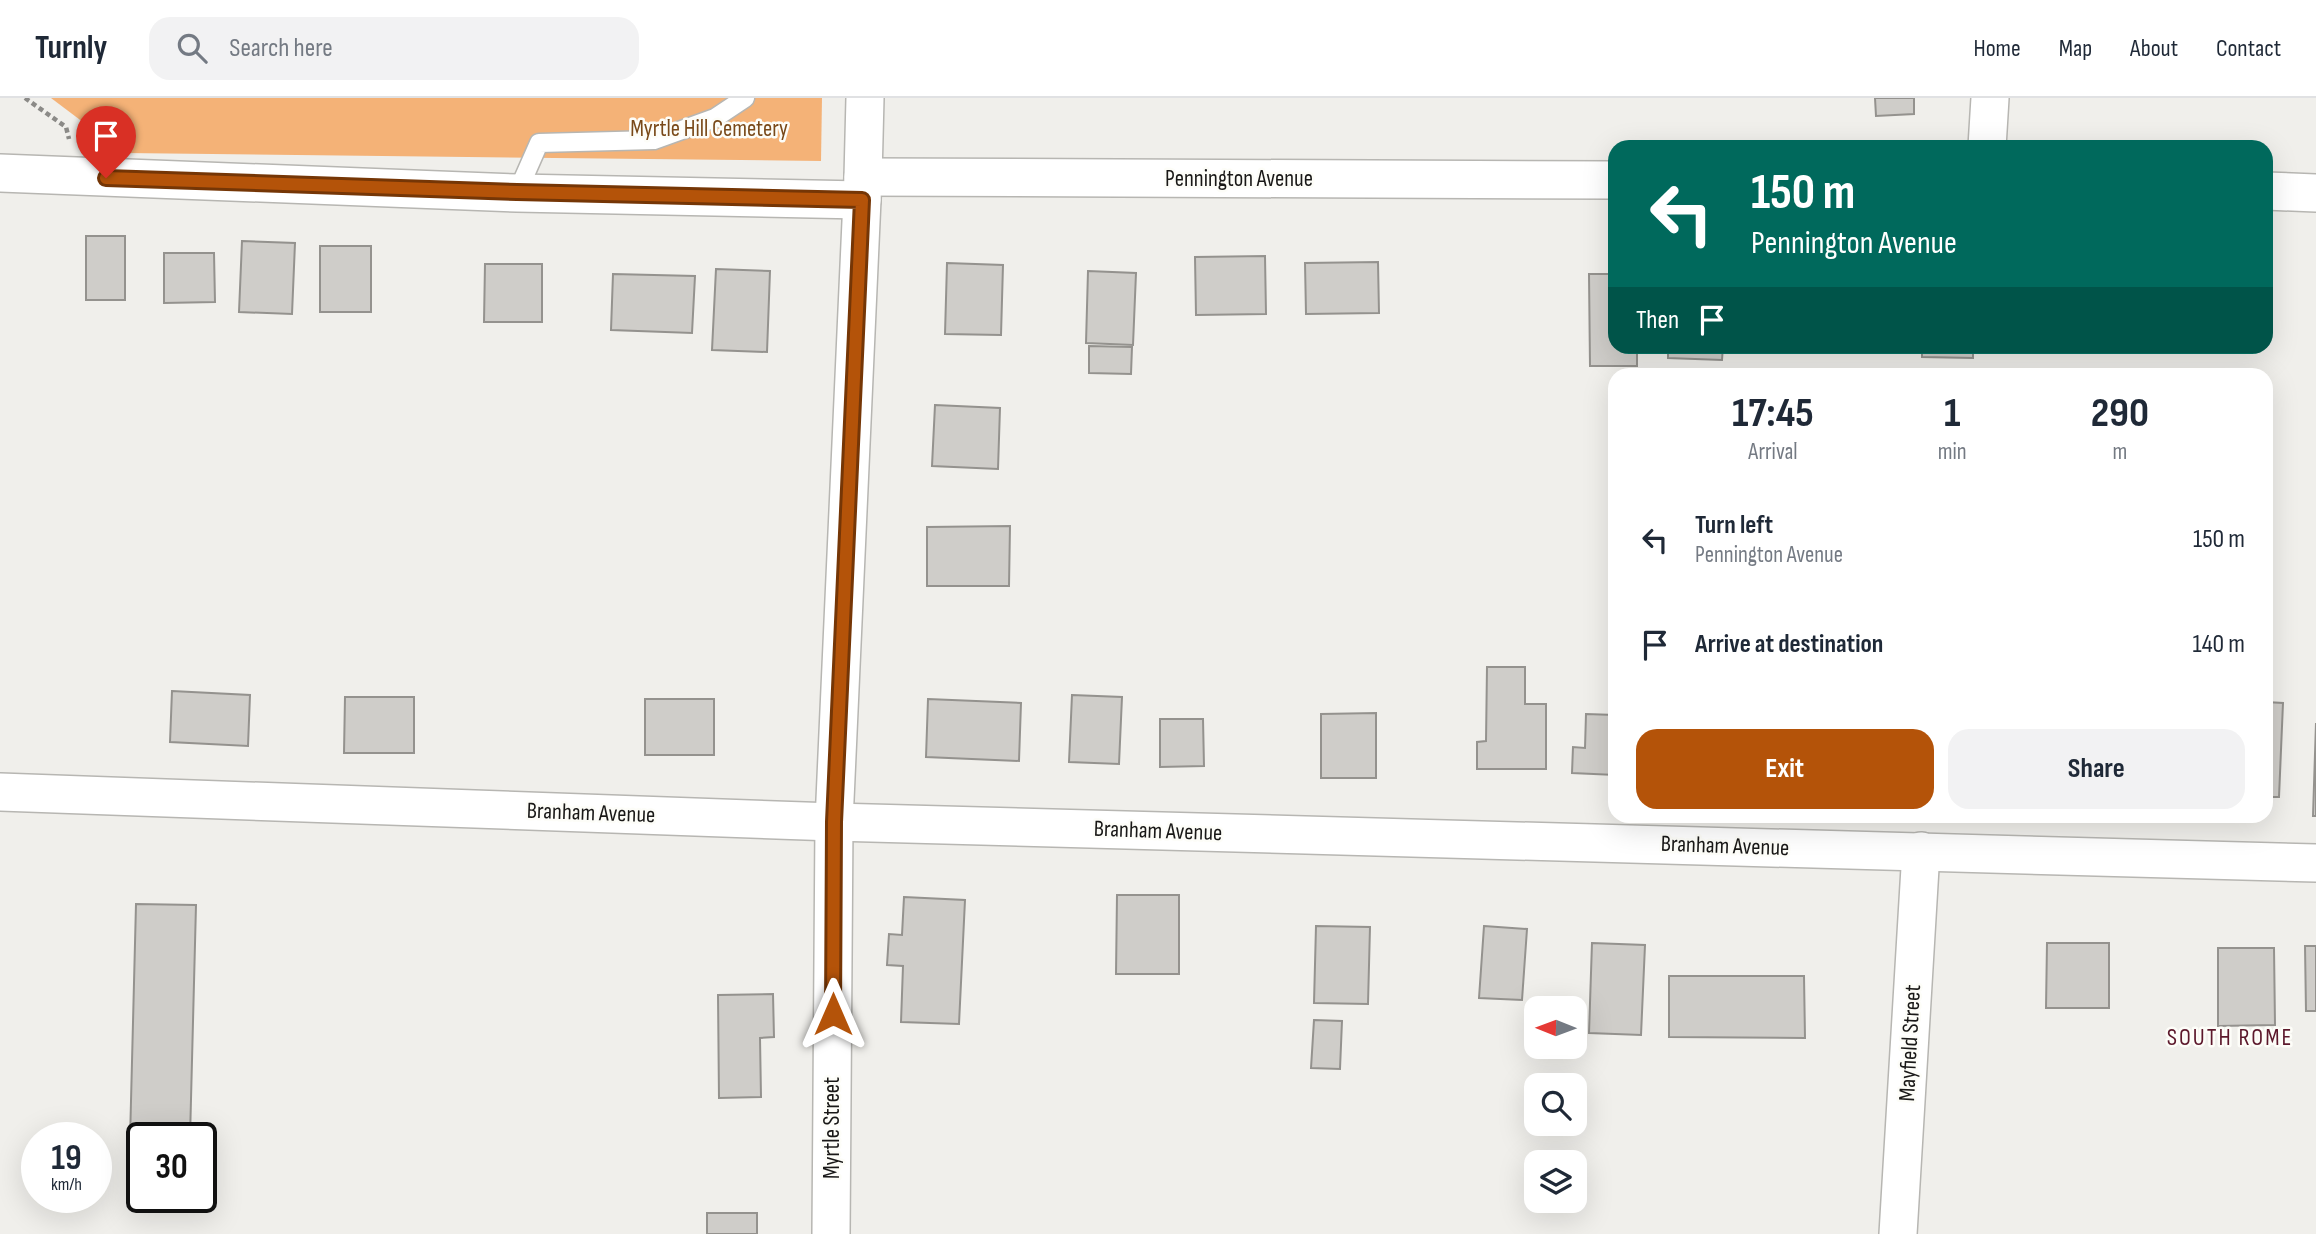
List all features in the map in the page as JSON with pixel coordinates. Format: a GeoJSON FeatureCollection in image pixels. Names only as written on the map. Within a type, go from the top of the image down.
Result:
{"type":"FeatureCollection","features":[{"type":"Feature","properties":{"kind":"street","name":"Myrtle Street"},"geometry":{"type":"LineString","coordinates":[[831,1234],[834,822],[865,98]]}},
{"type":"Feature","properties":{"kind":"street"},"geometry":{"type":"LineString","coordinates":[[1987,140],[1990,98]]}},
{"type":"Feature","properties":{"kind":"street","name":"Pennington Avenue"},"geometry":{"type":"LineString","coordinates":[[0,173],[517,192],[1608,180]]}},
{"type":"Feature","properties":{"kind":"street"},"geometry":{"type":"LineString","coordinates":[[2273,191],[2316,193]]}},
{"type":"Feature","properties":{"kind":"street","name":"Branham Avenue"},"geometry":{"type":"LineString","coordinates":[[0,792],[834,822],[2316,863]]}},
{"type":"Feature","properties":{"kind":"street","name":"Mayfield Street"},"geometry":{"type":"LineString","coordinates":[[1898,1234],[1922,851]]}},
{"type":"Feature","properties":{"kind":"lane"},"geometry":{"type":"LineString","coordinates":[[517,192],[539,143],[654,140],[715,118],[745,98]]}},
{"type":"Feature","properties":{"kind":"path"},"geometry":{"type":"LineString","coordinates":[[25,98],[66,127],[78,177]]}},
{"type":"Feature","properties":{"kind":"green space","name":"Myrtle Hill Cemetery"},"geometry":{"type":"Polygon","coordinates":[[[51,98],[822,98],[821,161],[124,153],[51,98]]]}},
{"type":"Feature","properties":{"kind":"building"},"geometry":{"type":"Polygon","coordinates":[[[1875,98],[1914,98],[1914,114],[1876,116],[1875,98]]]}},
{"type":"Feature","properties":{"kind":"building"},"geometry":{"type":"Polygon","coordinates":[[[86,236],[125,236],[125,300],[86,300],[86,236]]]}},
{"type":"Feature","properties":{"kind":"building"},"geometry":{"type":"Polygon","coordinates":[[[242,241],[295,243],[292,314],[239,312],[242,241]]]}},
{"type":"Feature","properties":{"kind":"building"},"geometry":{"type":"Polygon","coordinates":[[[320,246],[371,246],[371,312],[320,312],[320,246]]]}},
{"type":"Feature","properties":{"kind":"building"},"geometry":{"type":"Polygon","coordinates":[[[164,253],[214,253],[215,302],[164,303],[164,253]]]}},
{"type":"Feature","properties":{"kind":"building"},"geometry":{"type":"Polygon","coordinates":[[[1265,256],[1266,314],[1196,315],[1195,257],[1265,256]]]}},
{"type":"Feature","properties":{"kind":"building"},"geometry":{"type":"Polygon","coordinates":[[[1378,262],[1379,313],[1306,314],[1305,263],[1378,262]]]}},
{"type":"Feature","properties":{"kind":"building"},"geometry":{"type":"Polygon","coordinates":[[[947,263],[1003,265],[1001,335],[945,334],[947,263]]]}},
{"type":"Feature","properties":{"kind":"building"},"geometry":{"type":"Polygon","coordinates":[[[485,264],[542,264],[542,322],[484,322],[485,264]]]}},
{"type":"Feature","properties":{"kind":"building"},"geometry":{"type":"Polygon","coordinates":[[[716,269],[770,271],[767,352],[712,350],[716,269]]]}},
{"type":"Feature","properties":{"kind":"building"},"geometry":{"type":"Polygon","coordinates":[[[1088,271],[1136,273],[1133,345],[1086,343],[1088,271]]]}},
{"type":"Feature","properties":{"kind":"building"},"geometry":{"type":"Polygon","coordinates":[[[613,274],[695,276],[692,333],[611,330],[613,274]]]}},
{"type":"Feature","properties":{"kind":"building"},"geometry":{"type":"Polygon","coordinates":[[[1589,274],[1608,274],[1608,354],[1637,354],[1637,366],[1590,366],[1589,274]]]}},
{"type":"Feature","properties":{"kind":"building"},"geometry":{"type":"Polygon","coordinates":[[[1089,346],[1132,347],[1131,374],[1089,373],[1089,346]]]}},
{"type":"Feature","properties":{"kind":"building"},"geometry":{"type":"Polygon","coordinates":[[[1668,354],[1722,354],[1722,360],[1668,358],[1668,354]]]}},
{"type":"Feature","properties":{"kind":"building"},"geometry":{"type":"Polygon","coordinates":[[[1922,354],[1973,354],[1973,358],[1922,357],[1922,354]]]}},
{"type":"Feature","properties":{"kind":"building"},"geometry":{"type":"Polygon","coordinates":[[[935,405],[1000,408],[998,469],[932,466],[935,405]]]}},
{"type":"Feature","properties":{"kind":"building"},"geometry":{"type":"Polygon","coordinates":[[[1010,526],[1009,586],[927,586],[927,527],[1010,526]]]}},
{"type":"Feature","properties":{"kind":"building"},"geometry":{"type":"Polygon","coordinates":[[[1487,667],[1525,667],[1525,704],[1546,704],[1546,769],[1477,769],[1477,742],[1486,741],[1487,667]]]}},
{"type":"Feature","properties":{"kind":"building"},"geometry":{"type":"Polygon","coordinates":[[[172,691],[250,695],[248,746],[170,742],[172,691]]]}},
{"type":"Feature","properties":{"kind":"building"},"geometry":{"type":"Polygon","coordinates":[[[1072,695],[1122,697],[1119,764],[1069,762],[1072,695]]]}},
{"type":"Feature","properties":{"kind":"building"},"geometry":{"type":"Polygon","coordinates":[[[345,697],[414,697],[414,753],[344,753],[345,697]]]}},
{"type":"Feature","properties":{"kind":"building"},"geometry":{"type":"Polygon","coordinates":[[[645,699],[714,699],[714,755],[645,755],[645,699]]]}},
{"type":"Feature","properties":{"kind":"building"},"geometry":{"type":"Polygon","coordinates":[[[928,699],[1021,703],[1019,761],[926,757],[928,699]]]}},
{"type":"Feature","properties":{"kind":"building"},"geometry":{"type":"Polygon","coordinates":[[[2273,702],[2283,703],[2279,797],[2273,797],[2273,702]]]}},
{"type":"Feature","properties":{"kind":"building"},"geometry":{"type":"Polygon","coordinates":[[[1376,713],[1376,778],[1321,778],[1321,714],[1376,713]]]}},
{"type":"Feature","properties":{"kind":"building"},"geometry":{"type":"Polygon","coordinates":[[[1586,714],[1608,715],[1608,775],[1572,773],[1573,747],[1585,748],[1586,714]]]}},
{"type":"Feature","properties":{"kind":"building"},"geometry":{"type":"Polygon","coordinates":[[[1160,719],[1203,719],[1204,766],[1160,767],[1160,719]]]}},
{"type":"Feature","properties":{"kind":"building"},"geometry":{"type":"Polygon","coordinates":[[[2316,723],[2316,816],[2313,816],[2316,723]]]}},
{"type":"Feature","properties":{"kind":"building"},"geometry":{"type":"Polygon","coordinates":[[[1117,895],[1179,895],[1179,974],[1116,974],[1117,895]]]}},
{"type":"Feature","properties":{"kind":"building"},"geometry":{"type":"Polygon","coordinates":[[[904,897],[965,900],[959,1024],[901,1022],[903,966],[887,965],[889,934],[902,935],[904,897]]]}},
{"type":"Feature","properties":{"kind":"building"},"geometry":{"type":"Polygon","coordinates":[[[136,904],[196,905],[190,1122],[130,1122],[136,904]]]}},
{"type":"Feature","properties":{"kind":"building"},"geometry":{"type":"Polygon","coordinates":[[[1316,926],[1370,927],[1368,1004],[1314,1003],[1316,926]]]}},
{"type":"Feature","properties":{"kind":"building"},"geometry":{"type":"Polygon","coordinates":[[[1484,926],[1527,929],[1522,1000],[1479,998],[1484,926]]]}},
{"type":"Feature","properties":{"kind":"building"},"geometry":{"type":"Polygon","coordinates":[[[1592,943],[1645,945],[1641,1035],[1589,1033],[1592,943]]]}},
{"type":"Feature","properties":{"kind":"building"},"geometry":{"type":"Polygon","coordinates":[[[2047,943],[2109,943],[2109,1008],[2046,1008],[2047,943]]]}},
{"type":"Feature","properties":{"kind":"building"},"geometry":{"type":"Polygon","coordinates":[[[2305,946],[2316,946],[2316,1011],[2306,1011],[2305,946]]]}},
{"type":"Feature","properties":{"kind":"building"},"geometry":{"type":"Polygon","coordinates":[[[2218,948],[2274,948],[2275,1025],[2218,1026],[2218,948]]]}},
{"type":"Feature","properties":{"kind":"building"},"geometry":{"type":"Polygon","coordinates":[[[1669,976],[1804,976],[1805,1038],[1669,1037],[1669,976]]]}},
{"type":"Feature","properties":{"kind":"building"},"geometry":{"type":"Polygon","coordinates":[[[773,994],[774,1037],[760,1038],[761,1097],[719,1098],[718,995],[773,994]]]}},
{"type":"Feature","properties":{"kind":"building"},"geometry":{"type":"Polygon","coordinates":[[[1314,1020],[1342,1021],[1340,1069],[1311,1068],[1314,1020]]]}},
{"type":"Feature","properties":{"kind":"building"},"geometry":{"type":"Polygon","coordinates":[[[707,1213],[757,1213],[757,1234],[707,1234],[707,1213]]]}},
{"type":"Feature","properties":{"kind":"district","name":"SOUTH ROME"},"geometry":{"type":"Point","coordinates":[2230,1037]}},
{"type":"Feature","properties":{"kind":"route"},"geometry":{"type":"LineString","coordinates":[[106,178],[862,200],[834,822],[833,1014]]}}]}
